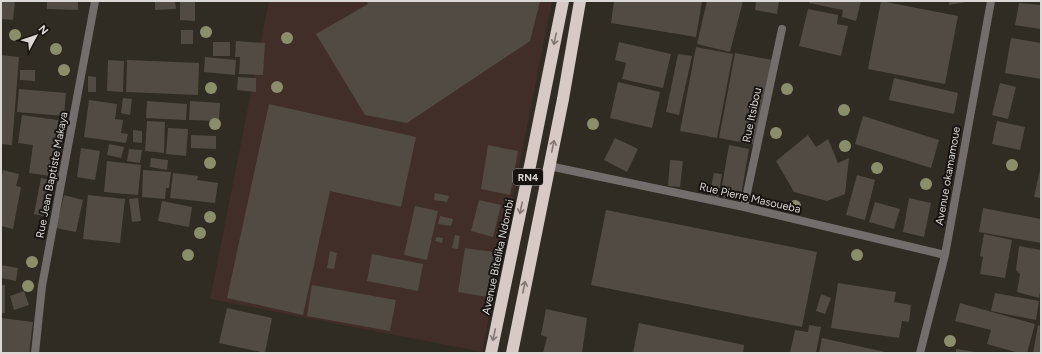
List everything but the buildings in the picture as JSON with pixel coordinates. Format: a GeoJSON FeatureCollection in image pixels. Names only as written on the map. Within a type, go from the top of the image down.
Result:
{"type":"FeatureCollection","features":[{"type":"Feature","properties":{"kind":"highway","name":"Avenue Bitelika Ndombi"},"geometry":{"type":"LineString","coordinates":[[491,353],[563,1]]}},
{"type":"Feature","properties":{"kind":"highway","name":"RN4"},"geometry":{"type":"LineString","coordinates":[[512,353],[563,99],[580,1]]}},
{"type":"Feature","properties":{"kind":"street","name":"Rue Jean Baptiste Makaya"},"geometry":{"type":"LineString","coordinates":[[35,353],[42,286],[95,1]]}},
{"type":"Feature","properties":{"kind":"street","name":"Avenue okamamoue"},"geometry":{"type":"LineString","coordinates":[[920,353],[945,255],[991,1]]}},
{"type":"Feature","properties":{"kind":"street","name":"Rue Itsibou"},"geometry":{"type":"LineString","coordinates":[[744,207],[782,28]]}},
{"type":"Feature","properties":{"kind":"street","name":"Rue Pierre Masoueba"},"geometry":{"type":"LineString","coordinates":[[549,166],[744,207],[945,255]]}},
{"type":"Feature","properties":{"kind":"shaded area"},"geometry":{"type":"Polygon","coordinates":[[[269,1],[552,1],[482,352],[210,299],[269,1]]]}}]}
